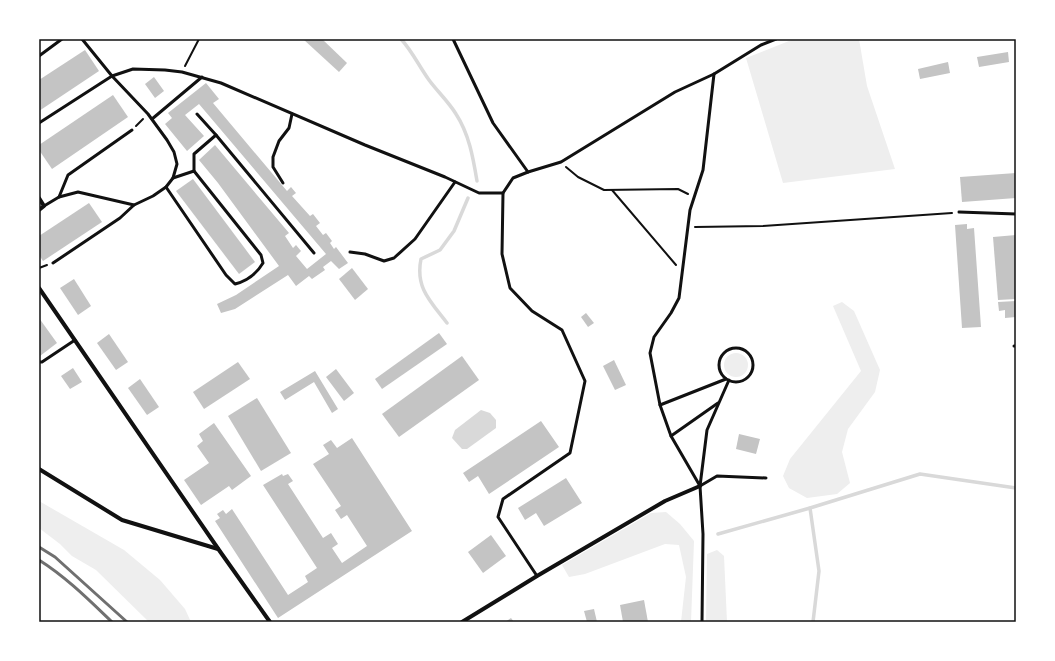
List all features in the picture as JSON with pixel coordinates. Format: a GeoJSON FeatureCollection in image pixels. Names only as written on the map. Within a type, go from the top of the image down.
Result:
{"type":"FeatureCollection","features":[{"type":"Feature","properties":{"kind":"street"},"geometry":{"type":"LineString","coordinates":[[39,198],[44,206],[39,210]]}},
{"type":"Feature","properties":{"kind":"street"},"geometry":{"type":"LineString","coordinates":[[39,288],[218,550],[270,622]]}},
{"type":"Feature","properties":{"kind":"street"},"geometry":{"type":"LineString","coordinates":[[39,469],[122,520],[218,550]]}},
{"type":"Feature","properties":{"kind":"street"},"geometry":{"type":"LineString","coordinates":[[462,622],[665,501],[700,486]]}},
{"type":"Feature","properties":{"kind":"lane"},"geometry":{"type":"LineString","coordinates":[[39,56],[62,39]]}},
{"type":"Feature","properties":{"kind":"lane"},"geometry":{"type":"LineString","coordinates":[[53,263],[120,218],[134,205],[153,196],[166,187],[172,178],[177,164],[174,152],[152,119],[112,76],[82,39]]}},
{"type":"Feature","properties":{"kind":"lane"},"geometry":{"type":"LineString","coordinates":[[453,39],[493,123],[528,172]]}},
{"type":"Feature","properties":{"kind":"lane"},"geometry":{"type":"LineString","coordinates":[[537,576],[498,517],[503,499],[570,453],[585,381],[562,330],[532,311],[510,288],[502,254],[503,193],[513,178],[561,162],[675,92],[714,74],[761,45],[776,39]]}},
{"type":"Feature","properties":{"kind":"lane"},"geometry":{"type":"LineString","coordinates":[[39,123],[112,76],[133,69],[182,72],[221,83],[479,193],[503,193]]}},
{"type":"Feature","properties":{"kind":"lane"},"geometry":{"type":"LineString","coordinates":[[700,486],[671,436],[660,405],[650,353],[654,337],[671,313],[679,298],[690,210],[703,170],[714,74]]}},
{"type":"Feature","properties":{"kind":"lane"},"geometry":{"type":"LineString","coordinates":[[152,119],[202,77]]}},
{"type":"Feature","properties":{"kind":"lane"},"geometry":{"type":"LineString","coordinates":[[197,114],[314,253]]}},
{"type":"Feature","properties":{"kind":"lane"},"geometry":{"type":"LineString","coordinates":[[283,183],[272,167],[279,141],[289,128],[292,114]]}},
{"type":"Feature","properties":{"kind":"lane"},"geometry":{"type":"LineString","coordinates":[[59,197],[68,175],[132,130]]}},
{"type":"Feature","properties":{"kind":"lane"},"geometry":{"type":"LineString","coordinates":[[166,187],[226,275],[235,284],[241,283],[258,271],[263,263],[261,254],[194,171],[194,154],[216,135]]}},
{"type":"Feature","properties":{"kind":"lane"},"geometry":{"type":"LineString","coordinates":[[172,178],[194,171]]}},
{"type":"Feature","properties":{"kind":"lane"},"geometry":{"type":"LineString","coordinates":[[350,252],[365,254],[384,261],[394,258],[415,239],[455,182]]}},
{"type":"Feature","properties":{"kind":"lane"},"geometry":{"type":"LineString","coordinates":[[44,206],[59,197],[78,192],[134,205]]}},
{"type":"Feature","properties":{"kind":"lane"},"geometry":{"type":"LineString","coordinates":[[959,212],[1016,214]]}},
{"type":"Feature","properties":{"kind":"lane"},"geometry":{"type":"LineString","coordinates":[[39,362],[42,362],[75,340]]}},
{"type":"Feature","properties":{"kind":"lane"},"geometry":{"type":"LineString","coordinates":[[660,405],[727,380],[739,382],[745,380],[750,375],[754,362],[752,356],[747,351],[734,347],[722,354],[719,360],[719,367],[721,374],[727,380]]}},
{"type":"Feature","properties":{"kind":"lane"},"geometry":{"type":"LineString","coordinates":[[702,622],[703,534],[700,486],[707,430],[727,380]]}},
{"type":"Feature","properties":{"kind":"lane"},"geometry":{"type":"LineString","coordinates":[[671,436],[719,402]]}},
{"type":"Feature","properties":{"kind":"lane"},"geometry":{"type":"LineString","coordinates":[[700,486],[718,476],[766,478]]}},
{"type":"Feature","properties":{"kind":"path"},"geometry":{"type":"LineString","coordinates":[[182,72],[199,39]]}},
{"type":"Feature","properties":{"kind":"path"},"geometry":{"type":"LineString","coordinates":[[132,130],[148,114]]}},
{"type":"Feature","properties":{"kind":"path"},"geometry":{"type":"LineString","coordinates":[[561,162],[578,177],[604,190],[678,189],[694,198]]}},
{"type":"Feature","properties":{"kind":"path"},"geometry":{"type":"LineString","coordinates":[[612,190],[682,272]]}},
{"type":"Feature","properties":{"kind":"path"},"geometry":{"type":"LineString","coordinates":[[688,227],[763,226],[959,212]]}},
{"type":"Feature","properties":{"kind":"shaded area"},"geometry":{"type":"Polygon","coordinates":[[[794,39],[859,39],[867,86],[895,169],[783,183],[746,58],[794,39]]]}},
{"type":"Feature","properties":{"kind":"shaded area"},"geometry":{"type":"Polygon","coordinates":[[[842,302],[854,311],[880,370],[875,392],[848,429],[842,452],[850,483],[837,494],[807,498],[789,488],[783,476],[790,459],[861,371],[833,306],[842,302]]]}},
{"type":"Feature","properties":{"kind":"shaded area"},"geometry":{"type":"Polygon","coordinates":[[[736,353],[745,356],[748,365],[745,374],[736,377],[727,374],[724,365],[727,356],[736,353]]]}},
{"type":"Feature","properties":{"kind":"shaded area"},"geometry":{"type":"Polygon","coordinates":[[[481,410],[490,413],[496,420],[496,428],[467,449],[462,449],[452,438],[455,430],[481,410]]]}},
{"type":"Feature","properties":{"kind":"shaded area"},"geometry":{"type":"Polygon","coordinates":[[[39,501],[124,550],[160,580],[185,609],[191,622],[149,622],[96,570],[72,556],[60,544],[39,528],[39,501]]]}},
{"type":"Feature","properties":{"kind":"shaded area"},"geometry":{"type":"Polygon","coordinates":[[[666,512],[680,524],[694,541],[691,622],[681,622],[686,577],[679,545],[665,544],[585,574],[569,577],[562,565],[651,513],[666,512]]]}},
{"type":"Feature","properties":{"kind":"shaded area"},"geometry":{"type":"Polygon","coordinates":[[[717,550],[724,556],[727,622],[706,622],[707,554],[717,550]]]}},
{"type":"Feature","properties":{"kind":"building"},"geometry":{"type":"Polygon","coordinates":[[[303,39],[322,39],[347,63],[339,72],[303,39]]]}},
{"type":"Feature","properties":{"kind":"building"},"geometry":{"type":"Polygon","coordinates":[[[85,50],[99,71],[39,111],[39,80],[85,50]]]}},
{"type":"Feature","properties":{"kind":"building"},"geometry":{"type":"Polygon","coordinates":[[[1008,52],[1009,62],[979,67],[977,57],[1008,52]]]}},
{"type":"Feature","properties":{"kind":"building"},"geometry":{"type":"Polygon","coordinates":[[[948,62],[950,73],[920,79],[918,69],[948,62]]]}},
{"type":"Feature","properties":{"kind":"building"},"geometry":{"type":"Polygon","coordinates":[[[154,77],[164,91],[155,98],[145,84],[154,77]]]}},
{"type":"Feature","properties":{"kind":"building"},"geometry":{"type":"Polygon","coordinates":[[[206,83],[219,99],[213,103],[287,191],[291,187],[296,193],[292,196],[310,216],[313,214],[320,223],[316,226],[323,235],[326,233],[332,241],[330,243],[334,249],[336,247],[348,263],[339,269],[331,261],[323,267],[325,270],[312,279],[309,276],[296,286],[288,275],[235,309],[221,313],[217,304],[236,295],[279,266],[218,183],[199,160],[215,145],[289,233],[285,236],[293,248],[296,245],[301,251],[296,256],[307,269],[326,254],[199,104],[185,115],[204,136],[187,151],[165,124],[172,118],[168,113],[206,83]]]}},
{"type":"Feature","properties":{"kind":"building"},"geometry":{"type":"Polygon","coordinates":[[[113,95],[128,117],[52,169],[39,150],[39,145],[113,95]]]}},
{"type":"Feature","properties":{"kind":"building"},"geometry":{"type":"Polygon","coordinates":[[[1016,173],[1016,198],[962,202],[960,177],[1016,173]]]}},
{"type":"Feature","properties":{"kind":"building"},"geometry":{"type":"Polygon","coordinates":[[[193,179],[255,262],[239,274],[176,191],[193,179]]]}},
{"type":"Feature","properties":{"kind":"building"},"geometry":{"type":"Polygon","coordinates":[[[89,203],[102,222],[43,261],[39,255],[39,236],[89,203]]]}},
{"type":"Feature","properties":{"kind":"building"},"geometry":{"type":"Polygon","coordinates":[[[967,224],[967,229],[974,228],[981,327],[962,328],[955,225],[967,224]]]}},
{"type":"Feature","properties":{"kind":"building"},"geometry":{"type":"Polygon","coordinates":[[[1016,235],[1016,299],[998,300],[993,237],[1016,235]]]}},
{"type":"Feature","properties":{"kind":"building"},"geometry":{"type":"Polygon","coordinates":[[[352,268],[368,289],[355,300],[339,279],[352,268]]]}},
{"type":"Feature","properties":{"kind":"building"},"geometry":{"type":"Polygon","coordinates":[[[74,279],[91,306],[78,315],[60,288],[74,279]]]}},
{"type":"Feature","properties":{"kind":"building"},"geometry":{"type":"Polygon","coordinates":[[[1016,301],[1016,317],[1005,318],[1005,310],[999,311],[998,302],[1016,301]]]}},
{"type":"Feature","properties":{"kind":"building"},"geometry":{"type":"Polygon","coordinates":[[[586,313],[594,323],[588,327],[581,317],[586,313]]]}},
{"type":"Feature","properties":{"kind":"building"},"geometry":{"type":"Polygon","coordinates":[[[39,318],[57,343],[40,356],[39,355],[39,318]]]}},
{"type":"Feature","properties":{"kind":"building"},"geometry":{"type":"Polygon","coordinates":[[[439,333],[447,344],[382,389],[375,379],[439,333]]]}},
{"type":"Feature","properties":{"kind":"building"},"geometry":{"type":"Polygon","coordinates":[[[109,334],[128,362],[116,370],[97,343],[109,334]]]}},
{"type":"Feature","properties":{"kind":"building"},"geometry":{"type":"Polygon","coordinates":[[[462,356],[479,380],[399,437],[382,414],[462,356]]]}},
{"type":"Feature","properties":{"kind":"building"},"geometry":{"type":"Polygon","coordinates":[[[614,360],[626,385],[615,390],[603,366],[614,360]]]}},
{"type":"Feature","properties":{"kind":"building"},"geometry":{"type":"Polygon","coordinates":[[[238,362],[250,379],[204,409],[193,392],[238,362]]]}},
{"type":"Feature","properties":{"kind":"building"},"geometry":{"type":"Polygon","coordinates":[[[73,368],[82,382],[70,389],[61,376],[73,368]]]}},
{"type":"Feature","properties":{"kind":"building"},"geometry":{"type":"Polygon","coordinates":[[[336,369],[354,393],[344,401],[326,377],[336,369]]]}},
{"type":"Feature","properties":{"kind":"building"},"geometry":{"type":"Polygon","coordinates":[[[315,371],[338,409],[332,413],[314,382],[285,400],[280,392],[315,371]]]}},
{"type":"Feature","properties":{"kind":"building"},"geometry":{"type":"Polygon","coordinates":[[[140,379],[159,407],[147,415],[128,388],[140,379]]]}},
{"type":"Feature","properties":{"kind":"building"},"geometry":{"type":"Polygon","coordinates":[[[257,398],[291,453],[261,471],[228,416],[257,398]]]}},
{"type":"Feature","properties":{"kind":"building"},"geometry":{"type":"Polygon","coordinates":[[[541,421],[559,447],[489,494],[478,476],[469,482],[463,473],[541,421]]]}},
{"type":"Feature","properties":{"kind":"building"},"geometry":{"type":"Polygon","coordinates":[[[214,423],[251,476],[232,490],[229,486],[201,505],[184,480],[209,463],[197,446],[203,441],[199,434],[214,423]]]}},
{"type":"Feature","properties":{"kind":"building"},"geometry":{"type":"Polygon","coordinates":[[[739,434],[760,439],[756,454],[736,449],[739,434]]]}},
{"type":"Feature","properties":{"kind":"building"},"geometry":{"type":"Polygon","coordinates":[[[352,438],[412,531],[278,618],[215,521],[220,518],[217,514],[223,510],[226,514],[232,509],[288,595],[308,582],[305,576],[317,568],[263,485],[282,474],[283,476],[288,474],[293,481],[288,484],[323,538],[331,533],[338,544],[332,548],[342,563],[367,546],[347,515],[341,519],[335,510],[341,506],[313,464],[329,454],[323,445],[331,440],[337,448],[352,438]]]}},
{"type":"Feature","properties":{"kind":"building"},"geometry":{"type":"Polygon","coordinates":[[[566,478],[582,503],[544,526],[536,513],[525,520],[518,508],[566,478]]]}},
{"type":"Feature","properties":{"kind":"building"},"geometry":{"type":"Polygon","coordinates":[[[491,535],[506,556],[483,573],[468,552],[491,535]]]}},
{"type":"Feature","properties":{"kind":"building"},"geometry":{"type":"Polygon","coordinates":[[[644,600],[648,622],[623,622],[620,605],[644,600]]]}},
{"type":"Feature","properties":{"kind":"building"},"geometry":{"type":"Polygon","coordinates":[[[594,609],[597,622],[587,622],[584,611],[594,609]]]}},
{"type":"Feature","properties":{"kind":"building"},"geometry":{"type":"Polygon","coordinates":[[[511,618],[514,622],[505,622],[511,618]]]}},
{"type":"Feature","properties":{"kind":"waterway"},"geometry":{"type":"LineString","coordinates":[[401,39],[409,48],[429,80],[456,114],[470,146],[477,181]]}},
{"type":"Feature","properties":{"kind":"waterway"},"geometry":{"type":"LineString","coordinates":[[447,323],[430,301],[422,286],[420,278],[421,259],[440,250],[454,231],[468,198]]}},
{"type":"Feature","properties":{"kind":"waterway"},"geometry":{"type":"LineString","coordinates":[[718,534],[810,508],[920,474],[1016,488]]}},
{"type":"Feature","properties":{"kind":"waterway"},"geometry":{"type":"LineString","coordinates":[[810,508],[819,571],[813,622]]}},
{"type":"Feature","properties":{"kind":"railway"},"geometry":{"type":"LineString","coordinates":[[39,547],[55,557],[127,622]]}},
{"type":"Feature","properties":{"kind":"railway"},"geometry":{"type":"LineString","coordinates":[[39,560],[68,581],[112,622]]}}]}
